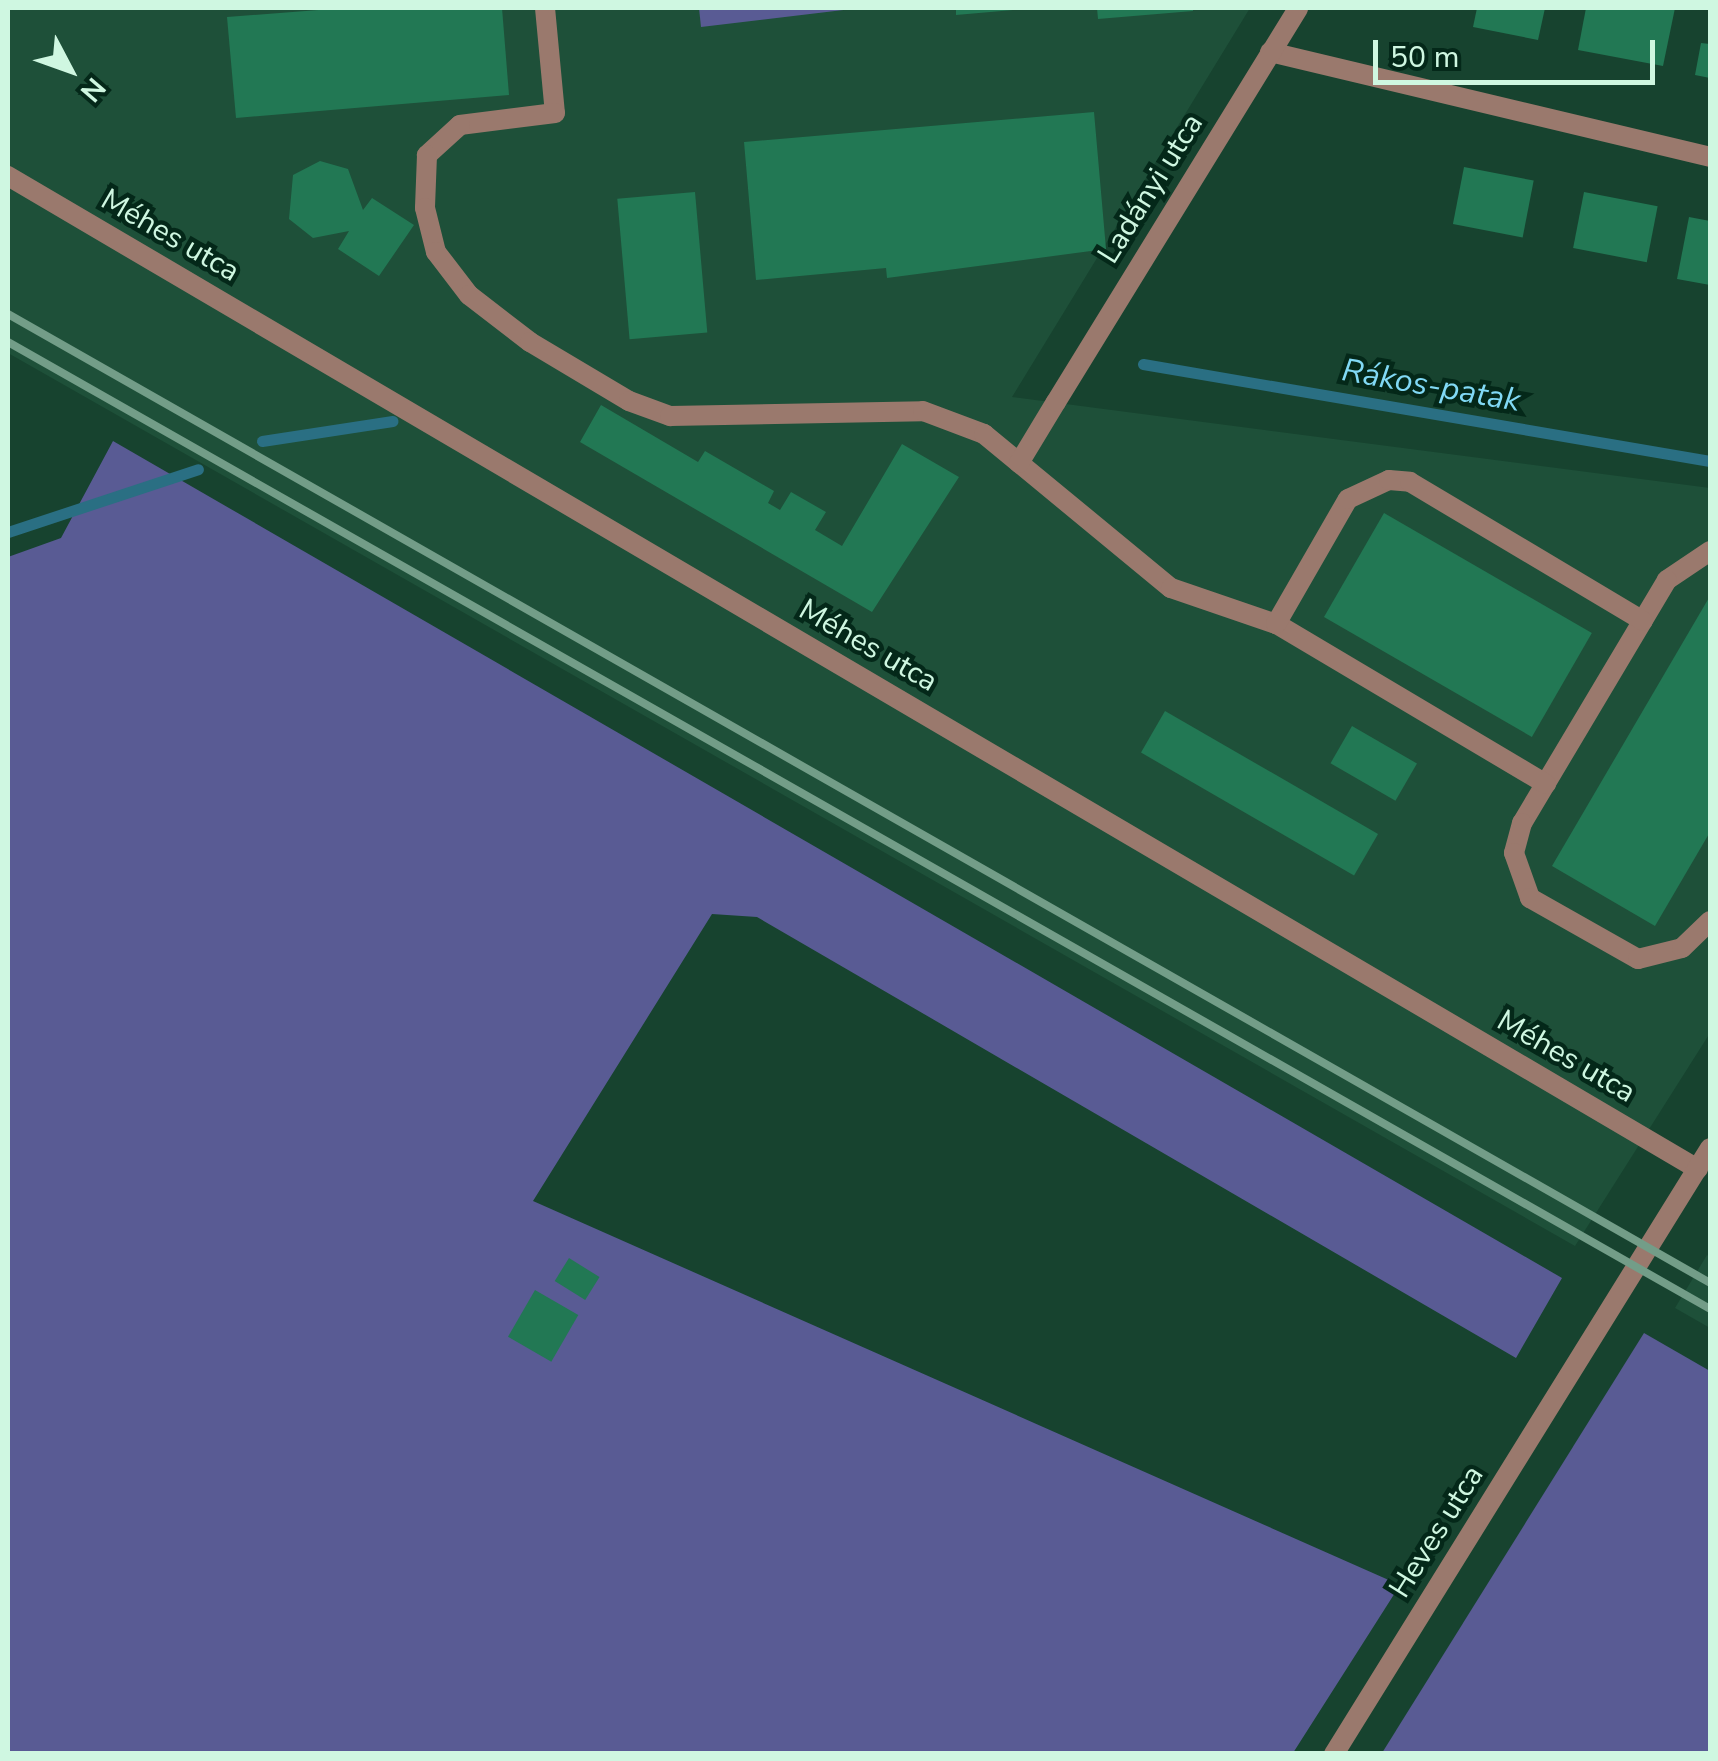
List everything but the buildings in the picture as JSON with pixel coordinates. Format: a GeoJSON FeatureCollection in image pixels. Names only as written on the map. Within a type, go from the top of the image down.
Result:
{"type":"FeatureCollection","features":[{"type":"Feature","properties":{"kind":"street"},"geometry":{"type":"LineString","coordinates":[[545,8],[555,112],[460,125],[427,156],[425,208],[436,252],[469,295],[530,342],[630,402],[670,416],[923,411],[984,434],[1171,588],[1276,624],[1546,784]]}},
{"type":"Feature","properties":{"kind":"street","name":"Ladányi utca"},"geometry":{"type":"LineString","coordinates":[[1019,463],[1298,8]]}},
{"type":"Feature","properties":{"kind":"street"},"geometry":{"type":"LineString","coordinates":[[1270,52],[1710,158]]}},
{"type":"Feature","properties":{"kind":"street","name":"Méhes utca"},"geometry":{"type":"LineString","coordinates":[[8,176],[1698,1169]]}},
{"type":"Feature","properties":{"kind":"street"},"geometry":{"type":"LineString","coordinates":[[1276,624],[1348,499],[1389,480],[1410,482],[1643,621]]}},
{"type":"Feature","properties":{"kind":"street"},"geometry":{"type":"LineString","coordinates":[[1710,551],[1667,580],[1546,784],[1514,854],[1530,898],[1638,959],[1682,948],[1710,921]]}},
{"type":"Feature","properties":{"kind":"street"},"geometry":{"type":"LineString","coordinates":[[1698,1169],[1710,1148]]}},
{"type":"Feature","properties":{"kind":"street","name":"Heves utca"},"geometry":{"type":"LineString","coordinates":[[1334,1754],[1698,1169]]}},
{"type":"Feature","properties":{"kind":"shaded area"},"geometry":{"type":"Polygon","coordinates":[[[8,8],[1250,8],[1012,397],[1710,488],[1710,1033],[1575,1246],[8,353],[8,8]]]}},
{"type":"Feature","properties":{"kind":"shaded area"},"geometry":{"type":"Polygon","coordinates":[[[699,8],[860,8],[701,27],[699,8]]]}},
{"type":"Feature","properties":{"kind":"shaded area"},"geometry":{"type":"Polygon","coordinates":[[[113,441],[1562,1278],[1516,1358],[757,917],[712,914],[533,1201],[1400,1585],[1293,1753],[8,1754],[8,557],[61,538],[113,441]]]}},
{"type":"Feature","properties":{"kind":"shaded area"},"geometry":{"type":"Polygon","coordinates":[[[1707,1255],[1710,1257],[1710,1328],[1675,1308],[1707,1255]]]}},
{"type":"Feature","properties":{"kind":"shaded area"},"geometry":{"type":"Polygon","coordinates":[[[1644,1333],[1710,1371],[1710,1753],[1382,1753],[1644,1333]]]}},
{"type":"Feature","properties":{"kind":"waterway","name":"Rákos-patak"},"geometry":{"type":"LineString","coordinates":[[1143,364],[1710,461]]}},
{"type":"Feature","properties":{"kind":"waterway","name":"Rákos-patak"},"geometry":{"type":"LineString","coordinates":[[262,441],[392,421]]}},
{"type":"Feature","properties":{"kind":"waterway","name":"Rákos-patak"},"geometry":{"type":"LineString","coordinates":[[8,532],[198,469]]}},
{"type":"Feature","properties":{"kind":"railway"},"geometry":{"type":"LineString","coordinates":[[8,314],[1710,1283]]}},
{"type":"Feature","properties":{"kind":"railway"},"geometry":{"type":"LineString","coordinates":[[8,342],[1710,1309]]}}]}
